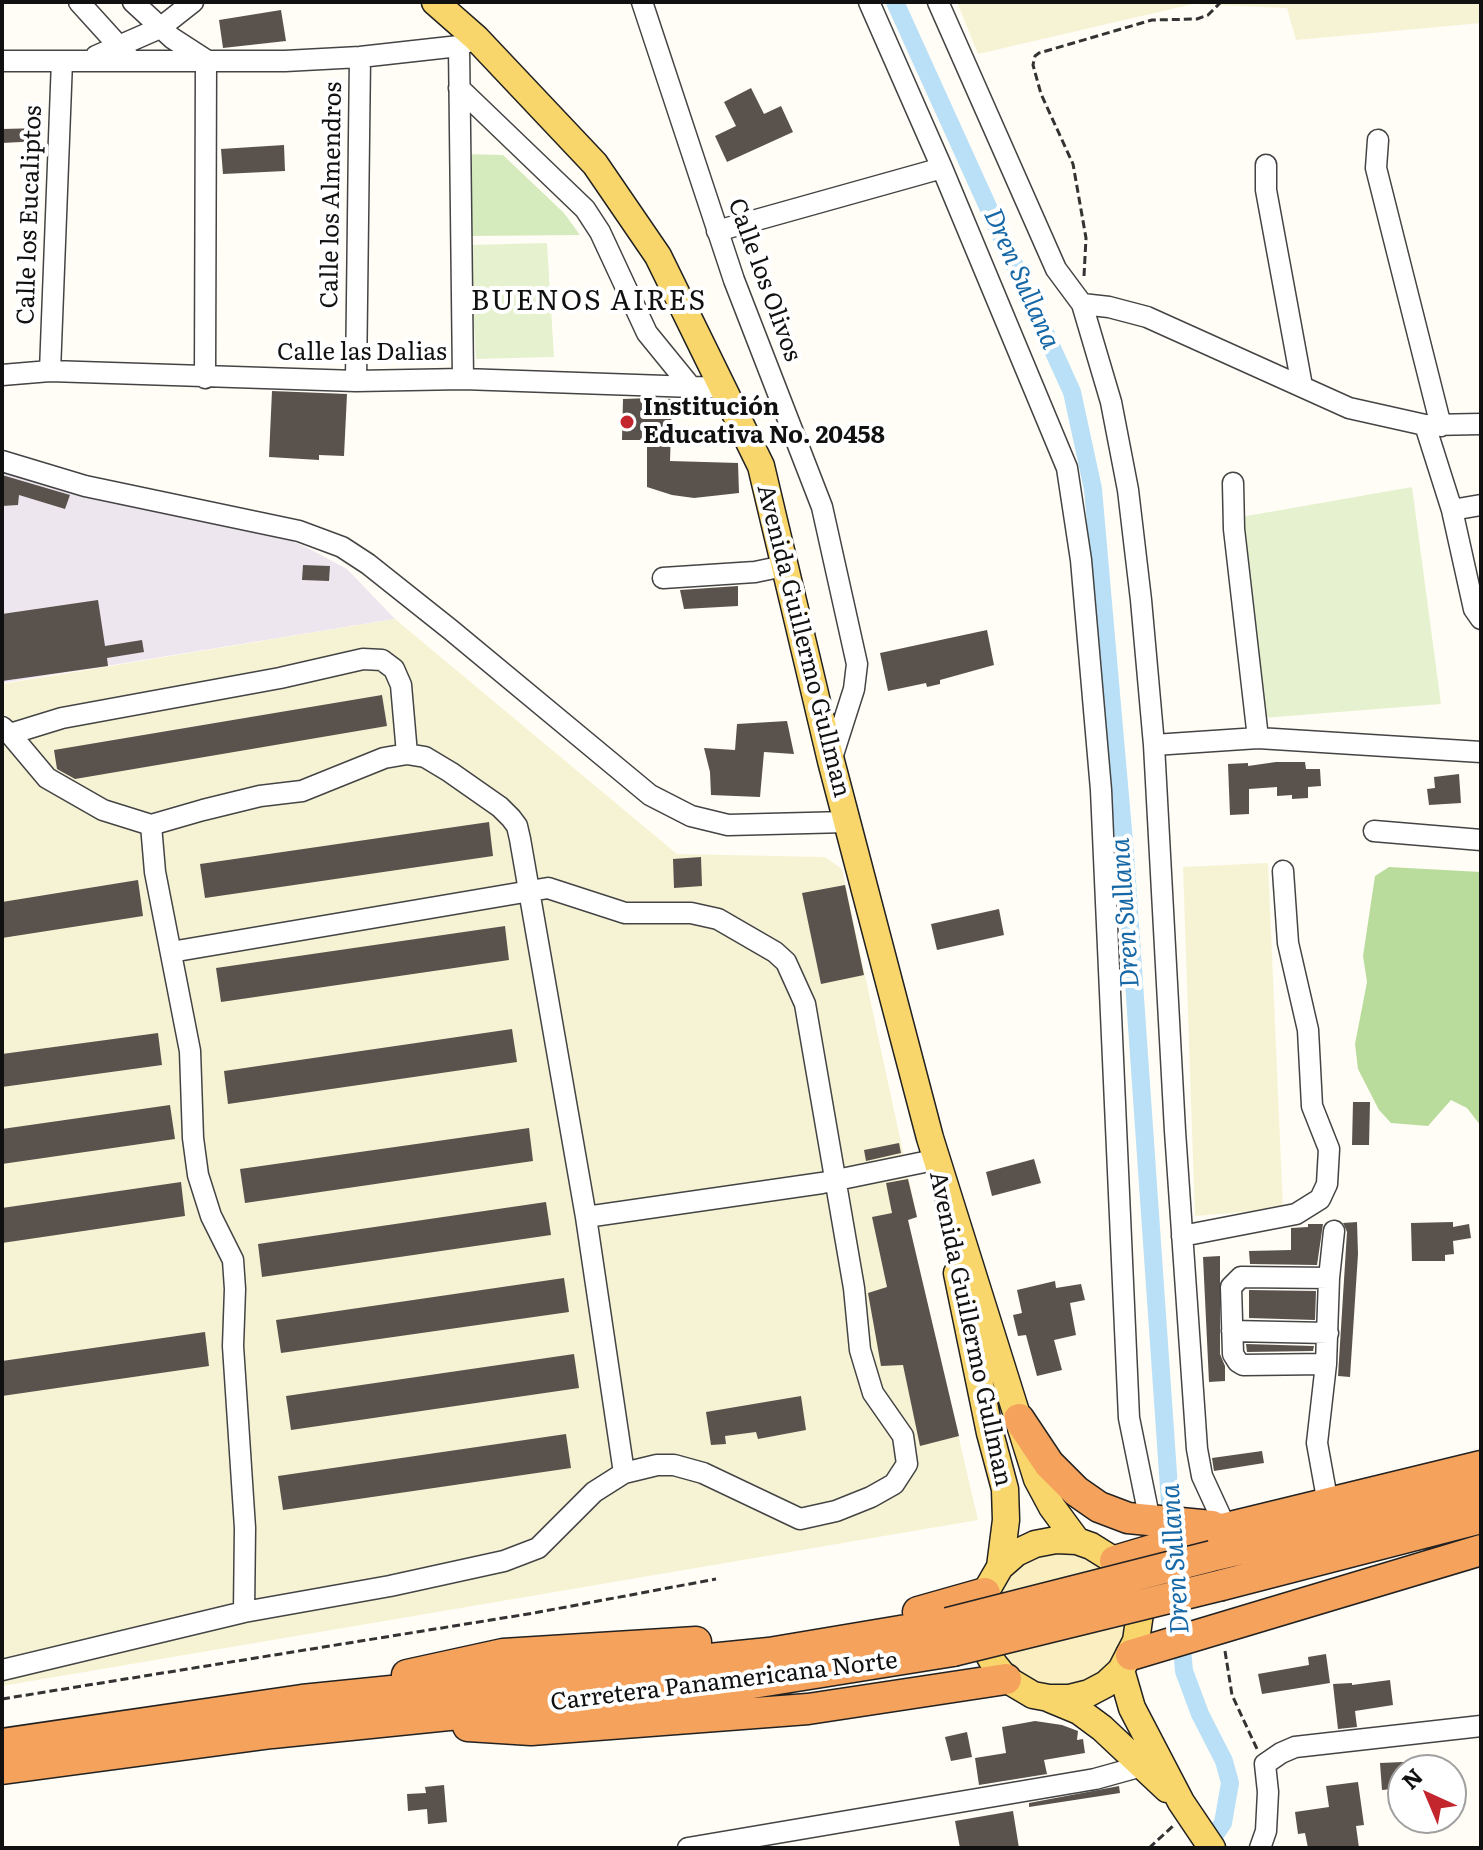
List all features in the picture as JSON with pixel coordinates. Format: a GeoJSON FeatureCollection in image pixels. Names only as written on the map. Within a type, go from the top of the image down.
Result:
{"type":"FeatureCollection","features":[{"type":"Feature","properties":{"kind":"highway"},"geometry":{"type":"LineString","coordinates":[[1019,1419],[1049,1464],[1076,1491],[1099,1507],[1175,1536]]}},
{"type":"Feature","properties":{"kind":"highway"},"geometry":{"type":"LineString","coordinates":[[1115,1561],[1175,1536],[1226,1528],[1481,1466]]}},
{"type":"Feature","properties":{"kind":"highway","name":"Carretera Panamericana Norte"},"geometry":{"type":"LineString","coordinates":[[2,1744],[244,1707],[951,1637],[1175,1536],[1481,1493]]}},
{"type":"Feature","properties":{"kind":"highway","name":"Carretera Panamericana Norte"},"geometry":{"type":"LineString","coordinates":[[2,1769],[382,1720],[734,1686],[951,1637],[1222,1585],[1481,1518]]}},
{"type":"Feature","properties":{"kind":"highway"},"geometry":{"type":"LineString","coordinates":[[1126,1662],[1166,1643],[1213,1641],[1481,1550]]}},
{"type":"Feature","properties":{"kind":"highway"},"geometry":{"type":"LineString","coordinates":[[343,1696],[412,1673],[503,1654],[773,1638],[891,1618],[940,1607],[992,1580]]}},
{"type":"Feature","properties":{"kind":"highway"},"geometry":{"type":"LineString","coordinates":[[382,1720],[531,1730],[644,1723],[808,1709],[1006,1679]]}},
{"type":"Feature","properties":{"kind":"main road","name":"Avenida Guillermo Gullman"},"geometry":{"type":"LineString","coordinates":[[435,2],[468,42],[595,164],[658,256],[761,466],[831,761],[932,1149],[990,1433],[1005,1489],[1006,1520],[992,1580]]}},
{"type":"Feature","properties":{"kind":"main road","name":"Avenida Guillermo Gullman"},"geometry":{"type":"LineString","coordinates":[[932,1149],[1037,1479],[1052,1507],[1077,1541]]}},
{"type":"Feature","properties":{"kind":"main road"},"geometry":{"type":"LineString","coordinates":[[1056,1540],[1077,1541],[1104,1552],[1115,1561],[1132,1585],[1140,1613],[1139,1627],[1126,1662],[1106,1684],[1089,1693],[1069,1698],[1033,1695],[1006,1679],[994,1664],[985,1648],[980,1611],[992,1580],[1016,1553],[1035,1544],[1056,1540]]}},
{"type":"Feature","properties":{"kind":"main road"},"geometry":{"type":"LineString","coordinates":[[1126,1662],[1132,1708],[1196,1824]]}},
{"type":"Feature","properties":{"kind":"main road"},"geometry":{"type":"LineString","coordinates":[[1049,1698],[1079,1711],[1102,1728],[1196,1824]]}},
{"type":"Feature","properties":{"kind":"street"},"geometry":{"type":"LineString","coordinates":[[79,2],[126,54]]}},
{"type":"Feature","properties":{"kind":"street"},"geometry":{"type":"LineString","coordinates":[[133,2],[160,28],[206,60]]}},
{"type":"Feature","properties":{"kind":"street"},"geometry":{"type":"LineString","coordinates":[[126,54],[193,2]]}},
{"type":"Feature","properties":{"kind":"street","name":"Calle los Olivos"},"geometry":{"type":"LineString","coordinates":[[642,2],[734,280],[822,507],[857,664],[854,689],[831,761]]}},
{"type":"Feature","properties":{"kind":"street"},"geometry":{"type":"LineString","coordinates":[[869,2],[1067,468],[1081,560],[1103,818],[1129,1418],[1175,1536]]}},
{"type":"Feature","properties":{"kind":"street"},"geometry":{"type":"LineString","coordinates":[[938,2],[1056,269],[1082,304],[1111,402],[1128,490],[1154,745],[1197,1449],[1202,1476],[1226,1528]]}},
{"type":"Feature","properties":{"kind":"street"},"geometry":{"type":"LineString","coordinates":[[2,61],[85,61],[126,54],[206,60],[285,61],[360,57],[468,42],[459,88],[463,379]]}},
{"type":"Feature","properties":{"kind":"street","name":"Calle los Almendros"},"geometry":{"type":"LineString","coordinates":[[356,381],[360,57]]}},
{"type":"Feature","properties":{"kind":"street"},"geometry":{"type":"LineString","coordinates":[[205,378],[206,60]]}},
{"type":"Feature","properties":{"kind":"street","name":"Calle los Eucaliptos"},"geometry":{"type":"LineString","coordinates":[[50,371],[62,61]]}},
{"type":"Feature","properties":{"kind":"street"},"geometry":{"type":"LineString","coordinates":[[459,88],[585,209],[600,232],[647,333],[691,387]]}},
{"type":"Feature","properties":{"kind":"street"},"geometry":{"type":"LineString","coordinates":[[1378,140],[1376,168],[1474,609],[1481,619]]}},
{"type":"Feature","properties":{"kind":"street"},"geometry":{"type":"LineString","coordinates":[[1266,165],[1266,190],[1302,386]]}},
{"type":"Feature","properties":{"kind":"street"},"geometry":{"type":"LineString","coordinates":[[717,231],[942,168]]}},
{"type":"Feature","properties":{"kind":"street"},"geometry":{"type":"LineString","coordinates":[[1082,304],[1147,317],[1358,411],[1433,425],[1481,424]]}},
{"type":"Feature","properties":{"kind":"street","name":"Calle las Dalias"},"geometry":{"type":"LineString","coordinates":[[2,375],[50,371],[205,378],[356,381],[463,379],[723,388]]}},
{"type":"Feature","properties":{"kind":"street"},"geometry":{"type":"LineString","coordinates":[[2,461],[85,486],[287,528],[342,547],[451,630],[650,795],[691,816],[728,825],[847,822]]}},
{"type":"Feature","properties":{"kind":"street"},"geometry":{"type":"LineString","coordinates":[[1233,483],[1234,529],[1258,738]]}},
{"type":"Feature","properties":{"kind":"street"},"geometry":{"type":"LineString","coordinates":[[1452,510],[1481,505]]}},
{"type":"Feature","properties":{"kind":"street"},"geometry":{"type":"LineString","coordinates":[[663,578],[755,572],[784,566]]}},
{"type":"Feature","properties":{"kind":"street"},"geometry":{"type":"LineString","coordinates":[[407,754],[401,685],[394,669],[382,660],[363,659],[280,678],[6,730],[47,778],[103,810],[151,825],[260,796],[302,791],[384,758],[407,754],[425,757],[439,765],[511,818],[517,826],[586,1217],[624,1473]]}},
{"type":"Feature","properties":{"kind":"street"},"geometry":{"type":"LineString","coordinates":[[1154,745],[1258,738],[1481,752]]}},
{"type":"Feature","properties":{"kind":"street"},"geometry":{"type":"LineString","coordinates":[[151,825],[155,872],[190,1051],[193,1138],[198,1175],[211,1216],[233,1260],[233,1346],[245,1528],[244,1612]]}},
{"type":"Feature","properties":{"kind":"street"},"geometry":{"type":"LineString","coordinates":[[1374,831],[1481,840]]}},
{"type":"Feature","properties":{"kind":"street"},"geometry":{"type":"LineString","coordinates":[[1182,1236],[1296,1214],[1320,1199],[1327,1184],[1329,1149],[1312,1106],[1308,1030],[1288,943],[1283,871]]}},
{"type":"Feature","properties":{"kind":"street"},"geometry":{"type":"LineString","coordinates":[[2,1670],[244,1612],[390,1586],[504,1561],[538,1548],[594,1492],[624,1473],[657,1465],[674,1465],[703,1473],[800,1519],[836,1511],[894,1484],[907,1464],[903,1436],[873,1393],[860,1350],[854,1288],[805,1004],[786,962],[746,933],[718,919],[691,913],[625,913],[548,888],[171,952]]}},
{"type":"Feature","properties":{"kind":"street"},"geometry":{"type":"LineString","coordinates":[[586,1217],[836,1181],[932,1149]]}},
{"type":"Feature","properties":{"kind":"street"},"geometry":{"type":"LineString","coordinates":[[1328,1504],[1317,1443],[1326,1364],[1334,1231]]}},
{"type":"Feature","properties":{"kind":"street"},"geometry":{"type":"LineString","coordinates":[[1326,1364],[1243,1365],[1233,1354],[1231,1287],[1241,1277],[1329,1278]]}},
{"type":"Feature","properties":{"kind":"street"},"geometry":{"type":"LineString","coordinates":[[1232,1331],[1328,1333]]}},
{"type":"Feature","properties":{"kind":"street"},"geometry":{"type":"LineString","coordinates":[[1260,1848],[1266,1831],[1268,1792],[1265,1764],[1295,1747],[1481,1726]]}},
{"type":"Feature","properties":{"kind":"street"},"geometry":{"type":"LineString","coordinates":[[688,1848],[1095,1779],[1142,1766]]}},
{"type":"Feature","properties":{"kind":"path"},"geometry":{"type":"LineString","coordinates":[[1082,304],[1086,238],[1073,164],[1041,94],[1033,60],[1039,53],[1152,20],[1197,19],[1208,15],[1221,2]]}},
{"type":"Feature","properties":{"kind":"path"},"geometry":{"type":"LineString","coordinates":[[2,1699],[519,1616],[716,1579]]}},
{"type":"Feature","properties":{"kind":"path"},"geometry":{"type":"LineString","coordinates":[[1213,1641],[1232,1695],[1265,1764]]}},
{"type":"Feature","properties":{"kind":"path"},"geometry":{"type":"LineString","coordinates":[[1149,1848],[1196,1824]]}},
{"type":"Feature","properties":{"kind":"shaded area"},"geometry":{"type":"Polygon","coordinates":[[[957,2],[1481,2],[1481,23],[1296,40],[1287,8],[1193,4],[978,54],[957,2]]]}},
{"type":"Feature","properties":{"kind":"shaded area"},"geometry":{"type":"Polygon","coordinates":[[[2,449],[259,527],[306,547],[347,569],[395,619],[2,683],[2,449]]]}},
{"type":"Feature","properties":{"kind":"shaded area"},"geometry":{"type":"Polygon","coordinates":[[[395,619],[677,854],[825,857],[842,869],[917,1217],[908,1220],[978,1520],[2,1686],[2,684],[395,619]]]}},
{"type":"Feature","properties":{"kind":"shaded area"},"geometry":{"type":"Polygon","coordinates":[[[1268,863],[1283,1209],[1195,1216],[1183,867],[1268,863]]]}},
{"type":"Feature","properties":{"kind":"green space"},"geometry":{"type":"Polygon","coordinates":[[[464,154],[503,155],[564,213],[580,235],[469,236],[464,154]]]}},
{"type":"Feature","properties":{"kind":"green space"},"geometry":{"type":"Polygon","coordinates":[[[547,243],[554,357],[476,359],[469,245],[547,243]]]}},
{"type":"Feature","properties":{"kind":"green space"},"geometry":{"type":"Polygon","coordinates":[[[1412,487],[1441,704],[1263,718],[1241,517],[1412,487]]]}},
{"type":"Feature","properties":{"kind":"green space"},"geometry":{"type":"Polygon","coordinates":[[[1389,867],[1481,872],[1481,1126],[1467,1108],[1451,1100],[1428,1126],[1391,1123],[1379,1110],[1358,1069],[1355,1044],[1367,982],[1363,956],[1375,876],[1389,867]]]}},
{"type":"Feature","properties":{"kind":"sand"},"geometry":{"type":"Polygon","coordinates":[[[1065,1550],[1107,1565],[1133,1628],[1112,1669],[1069,1688],[1045,1685],[1025,1676],[1010,1661],[999,1642],[999,1599],[1008,1579],[1024,1564],[1043,1553],[1065,1550]]]}},
{"type":"Feature","properties":{"kind":"building"},"geometry":{"type":"Polygon","coordinates":[[[281,10],[286,41],[223,48],[219,20],[281,10]]]}},
{"type":"Feature","properties":{"kind":"building"},"geometry":{"type":"Polygon","coordinates":[[[751,88],[764,114],[781,106],[793,132],[727,162],[715,136],[736,126],[724,102],[751,88]]]}},
{"type":"Feature","properties":{"kind":"building"},"geometry":{"type":"Polygon","coordinates":[[[40,128],[41,141],[2,143],[2,129],[40,128]]]}},
{"type":"Feature","properties":{"kind":"building"},"geometry":{"type":"Polygon","coordinates":[[[284,145],[285,171],[223,174],[221,149],[284,145]]]}},
{"type":"Feature","properties":{"kind":"building"},"geometry":{"type":"Polygon","coordinates":[[[272,391],[347,394],[344,456],[319,455],[319,460],[269,457],[272,391]]]}},
{"type":"Feature","properties":{"kind":"building"},"geometry":{"type":"Polygon","coordinates":[[[623,399],[672,399],[670,461],[738,463],[739,493],[694,498],[647,487],[647,440],[622,440],[623,399]]]}},
{"type":"Feature","properties":{"kind":"building"},"geometry":{"type":"Polygon","coordinates":[[[2,475],[70,495],[65,509],[19,495],[18,505],[2,506],[2,475]]]}},
{"type":"Feature","properties":{"kind":"building"},"geometry":{"type":"Polygon","coordinates":[[[303,565],[330,566],[329,581],[302,580],[303,565]]]}},
{"type":"Feature","properties":{"kind":"building"},"geometry":{"type":"Polygon","coordinates":[[[738,586],[738,606],[684,609],[680,590],[738,586]]]}},
{"type":"Feature","properties":{"kind":"building"},"geometry":{"type":"Polygon","coordinates":[[[98,600],[105,646],[142,640],[144,652],[107,658],[108,666],[2,681],[2,614],[98,600]]]}},
{"type":"Feature","properties":{"kind":"building"},"geometry":{"type":"Polygon","coordinates":[[[987,630],[994,665],[940,680],[940,684],[927,687],[926,683],[888,691],[880,653],[987,630]]]}},
{"type":"Feature","properties":{"kind":"building"},"geometry":{"type":"Polygon","coordinates":[[[382,695],[387,726],[75,779],[57,769],[54,750],[382,695]]]}},
{"type":"Feature","properties":{"kind":"building"},"geometry":{"type":"Polygon","coordinates":[[[787,721],[794,754],[764,752],[760,797],[711,795],[704,748],[735,750],[737,724],[787,721]]]}},
{"type":"Feature","properties":{"kind":"building"},"geometry":{"type":"Polygon","coordinates":[[[1305,762],[1306,769],[1320,769],[1321,786],[1308,787],[1308,798],[1292,799],[1292,795],[1277,796],[1277,787],[1249,789],[1249,814],[1230,815],[1228,764],[1248,763],[1248,766],[1305,762]]]}},
{"type":"Feature","properties":{"kind":"building"},"geometry":{"type":"Polygon","coordinates":[[[1459,774],[1461,803],[1429,805],[1427,789],[1435,788],[1434,777],[1459,774]]]}},
{"type":"Feature","properties":{"kind":"building"},"geometry":{"type":"Polygon","coordinates":[[[489,822],[493,856],[205,898],[200,864],[489,822]]]}},
{"type":"Feature","properties":{"kind":"building"},"geometry":{"type":"Polygon","coordinates":[[[701,857],[702,886],[674,888],[673,859],[701,857]]]}},
{"type":"Feature","properties":{"kind":"building"},"geometry":{"type":"Polygon","coordinates":[[[138,880],[143,916],[2,938],[2,902],[138,880]]]}},
{"type":"Feature","properties":{"kind":"building"},"geometry":{"type":"Polygon","coordinates":[[[845,885],[864,975],[821,984],[802,893],[845,885]]]}},
{"type":"Feature","properties":{"kind":"building"},"geometry":{"type":"Polygon","coordinates":[[[999,909],[1004,935],[937,950],[931,924],[999,909]]]}},
{"type":"Feature","properties":{"kind":"building"},"geometry":{"type":"Polygon","coordinates":[[[505,926],[509,960],[221,1002],[216,968],[505,926]]]}},
{"type":"Feature","properties":{"kind":"building"},"geometry":{"type":"Polygon","coordinates":[[[512,1029],[517,1062],[228,1104],[224,1071],[512,1029]]]}},
{"type":"Feature","properties":{"kind":"building"},"geometry":{"type":"Polygon","coordinates":[[[158,1033],[162,1065],[2,1087],[2,1054],[158,1033]]]}},
{"type":"Feature","properties":{"kind":"building"},"geometry":{"type":"Polygon","coordinates":[[[1353,1102],[1370,1102],[1369,1145],[1352,1145],[1353,1102]]]}},
{"type":"Feature","properties":{"kind":"building"},"geometry":{"type":"Polygon","coordinates":[[[170,1105],[175,1139],[2,1164],[2,1129],[170,1105]]]}},
{"type":"Feature","properties":{"kind":"building"},"geometry":{"type":"Polygon","coordinates":[[[529,1128],[533,1161],[245,1203],[240,1169],[529,1128]]]}},
{"type":"Feature","properties":{"kind":"building"},"geometry":{"type":"Polygon","coordinates":[[[899,1143],[901,1153],[866,1161],[864,1150],[899,1143]]]}},
{"type":"Feature","properties":{"kind":"building"},"geometry":{"type":"Polygon","coordinates":[[[1034,1159],[1041,1183],[992,1196],[986,1172],[1034,1159]]]}},
{"type":"Feature","properties":{"kind":"building"},"geometry":{"type":"Polygon","coordinates":[[[908,1179],[917,1217],[908,1220],[959,1436],[920,1446],[903,1365],[881,1366],[868,1293],[887,1287],[872,1217],[892,1213],[886,1183],[908,1179]]]}},
{"type":"Feature","properties":{"kind":"building"},"geometry":{"type":"Polygon","coordinates":[[[181,1182],[185,1216],[2,1243],[2,1208],[181,1182]]]}},
{"type":"Feature","properties":{"kind":"building"},"geometry":{"type":"Polygon","coordinates":[[[546,1202],[551,1235],[262,1277],[258,1244],[546,1202]]]}},
{"type":"Feature","properties":{"kind":"building"},"geometry":{"type":"Polygon","coordinates":[[[1357,1222],[1358,1254],[1350,1377],[1338,1376],[1347,1232],[1343,1223],[1357,1222]]]}},
{"type":"Feature","properties":{"kind":"building"},"geometry":{"type":"Polygon","coordinates":[[[1453,1222],[1453,1227],[1469,1224],[1471,1238],[1453,1241],[1454,1254],[1445,1255],[1445,1261],[1412,1261],[1411,1223],[1453,1222]]]}},
{"type":"Feature","properties":{"kind":"building"},"geometry":{"type":"Polygon","coordinates":[[[1308,1224],[1323,1224],[1317,1265],[1250,1264],[1249,1251],[1291,1250],[1291,1228],[1308,1227],[1308,1224]]]}},
{"type":"Feature","properties":{"kind":"building"},"geometry":{"type":"Polygon","coordinates":[[[1220,1256],[1220,1354],[1225,1366],[1225,1381],[1209,1382],[1203,1257],[1220,1256]]]}},
{"type":"Feature","properties":{"kind":"building"},"geometry":{"type":"Polygon","coordinates":[[[564,1278],[569,1312],[281,1353],[276,1320],[564,1278]]]}},
{"type":"Feature","properties":{"kind":"building"},"geometry":{"type":"Polygon","coordinates":[[[1055,1281],[1056,1288],[1081,1284],[1085,1300],[1070,1303],[1076,1335],[1054,1340],[1062,1370],[1037,1376],[1026,1335],[1018,1336],[1013,1315],[1022,1313],[1017,1290],[1055,1281]]]}},
{"type":"Feature","properties":{"kind":"building"},"geometry":{"type":"Polygon","coordinates":[[[1249,1290],[1316,1291],[1315,1320],[1249,1318],[1249,1290]]]}},
{"type":"Feature","properties":{"kind":"building"},"geometry":{"type":"Polygon","coordinates":[[[205,1332],[209,1366],[2,1396],[2,1361],[205,1332]]]}},
{"type":"Feature","properties":{"kind":"building"},"geometry":{"type":"Polygon","coordinates":[[[1246,1344],[1314,1346],[1313,1351],[1247,1352],[1246,1344]]]}},
{"type":"Feature","properties":{"kind":"building"},"geometry":{"type":"Polygon","coordinates":[[[574,1354],[579,1388],[291,1430],[286,1396],[574,1354]]]}},
{"type":"Feature","properties":{"kind":"building"},"geometry":{"type":"Polygon","coordinates":[[[801,1396],[806,1430],[758,1439],[756,1432],[725,1436],[726,1444],[711,1445],[706,1412],[801,1396]]]}},
{"type":"Feature","properties":{"kind":"building"},"geometry":{"type":"Polygon","coordinates":[[[566,1434],[571,1468],[283,1510],[278,1476],[566,1434]]]}},
{"type":"Feature","properties":{"kind":"building"},"geometry":{"type":"Polygon","coordinates":[[[1262,1451],[1264,1463],[1214,1471],[1212,1458],[1262,1451]]]}},
{"type":"Feature","properties":{"kind":"building"},"geometry":{"type":"Polygon","coordinates":[[[1326,1654],[1330,1683],[1262,1694],[1258,1674],[1309,1665],[1308,1657],[1326,1654]]]}},
{"type":"Feature","properties":{"kind":"building"},"geometry":{"type":"Polygon","coordinates":[[[1390,1680],[1393,1705],[1355,1711],[1357,1727],[1338,1729],[1333,1684],[1390,1680]]]}},
{"type":"Feature","properties":{"kind":"building"},"geometry":{"type":"Polygon","coordinates":[[[1035,1721],[1078,1731],[1077,1740],[1083,1739],[1085,1753],[1044,1760],[1047,1774],[979,1785],[975,1758],[1006,1753],[1002,1727],[1035,1721]]]}},
{"type":"Feature","properties":{"kind":"building"},"geometry":{"type":"Polygon","coordinates":[[[967,1732],[972,1757],[951,1761],[945,1737],[967,1732]]]}},
{"type":"Feature","properties":{"kind":"building"},"geometry":{"type":"Polygon","coordinates":[[[1380,1763],[1387,1763],[1387,1790],[1382,1790],[1380,1763]]]}},
{"type":"Feature","properties":{"kind":"building"},"geometry":{"type":"Polygon","coordinates":[[[1358,1782],[1364,1825],[1356,1826],[1359,1848],[1308,1848],[1305,1833],[1298,1834],[1295,1812],[1329,1807],[1326,1786],[1358,1782]]]}},
{"type":"Feature","properties":{"kind":"building"},"geometry":{"type":"Polygon","coordinates":[[[444,1785],[447,1822],[428,1824],[427,1809],[408,1811],[407,1794],[426,1793],[425,1787],[444,1785]]]}},
{"type":"Feature","properties":{"kind":"building"},"geometry":{"type":"Polygon","coordinates":[[[1119,1786],[1120,1793],[1029,1807],[1029,1803],[1119,1786]]]}},
{"type":"Feature","properties":{"kind":"building"},"geometry":{"type":"Polygon","coordinates":[[[1013,1811],[1019,1848],[960,1848],[955,1821],[1013,1811]]]}},
{"type":"Feature","properties":{"kind":"waterway","name":"Dren Sullana"},"geometry":{"type":"LineString","coordinates":[[895,2],[1072,392],[1093,489],[1125,853],[1172,1531]]}},
{"type":"Feature","properties":{"kind":"waterway","name":"Dren Sullana"},"geometry":{"type":"LineString","coordinates":[[1177,1589],[1184,1671],[1200,1714],[1224,1761],[1230,1783],[1223,1823],[1206,1848]]}},
{"type":"Feature","properties":{"kind":"place","name":"Institución Educativa No. 20458"},"geometry":{"type":"Point","coordinates":[627,422]}},
{"type":"Feature","properties":{"kind":"district","name":"BUENOS AIRES"},"geometry":{"type":"Point","coordinates":[589,302]}}]}
